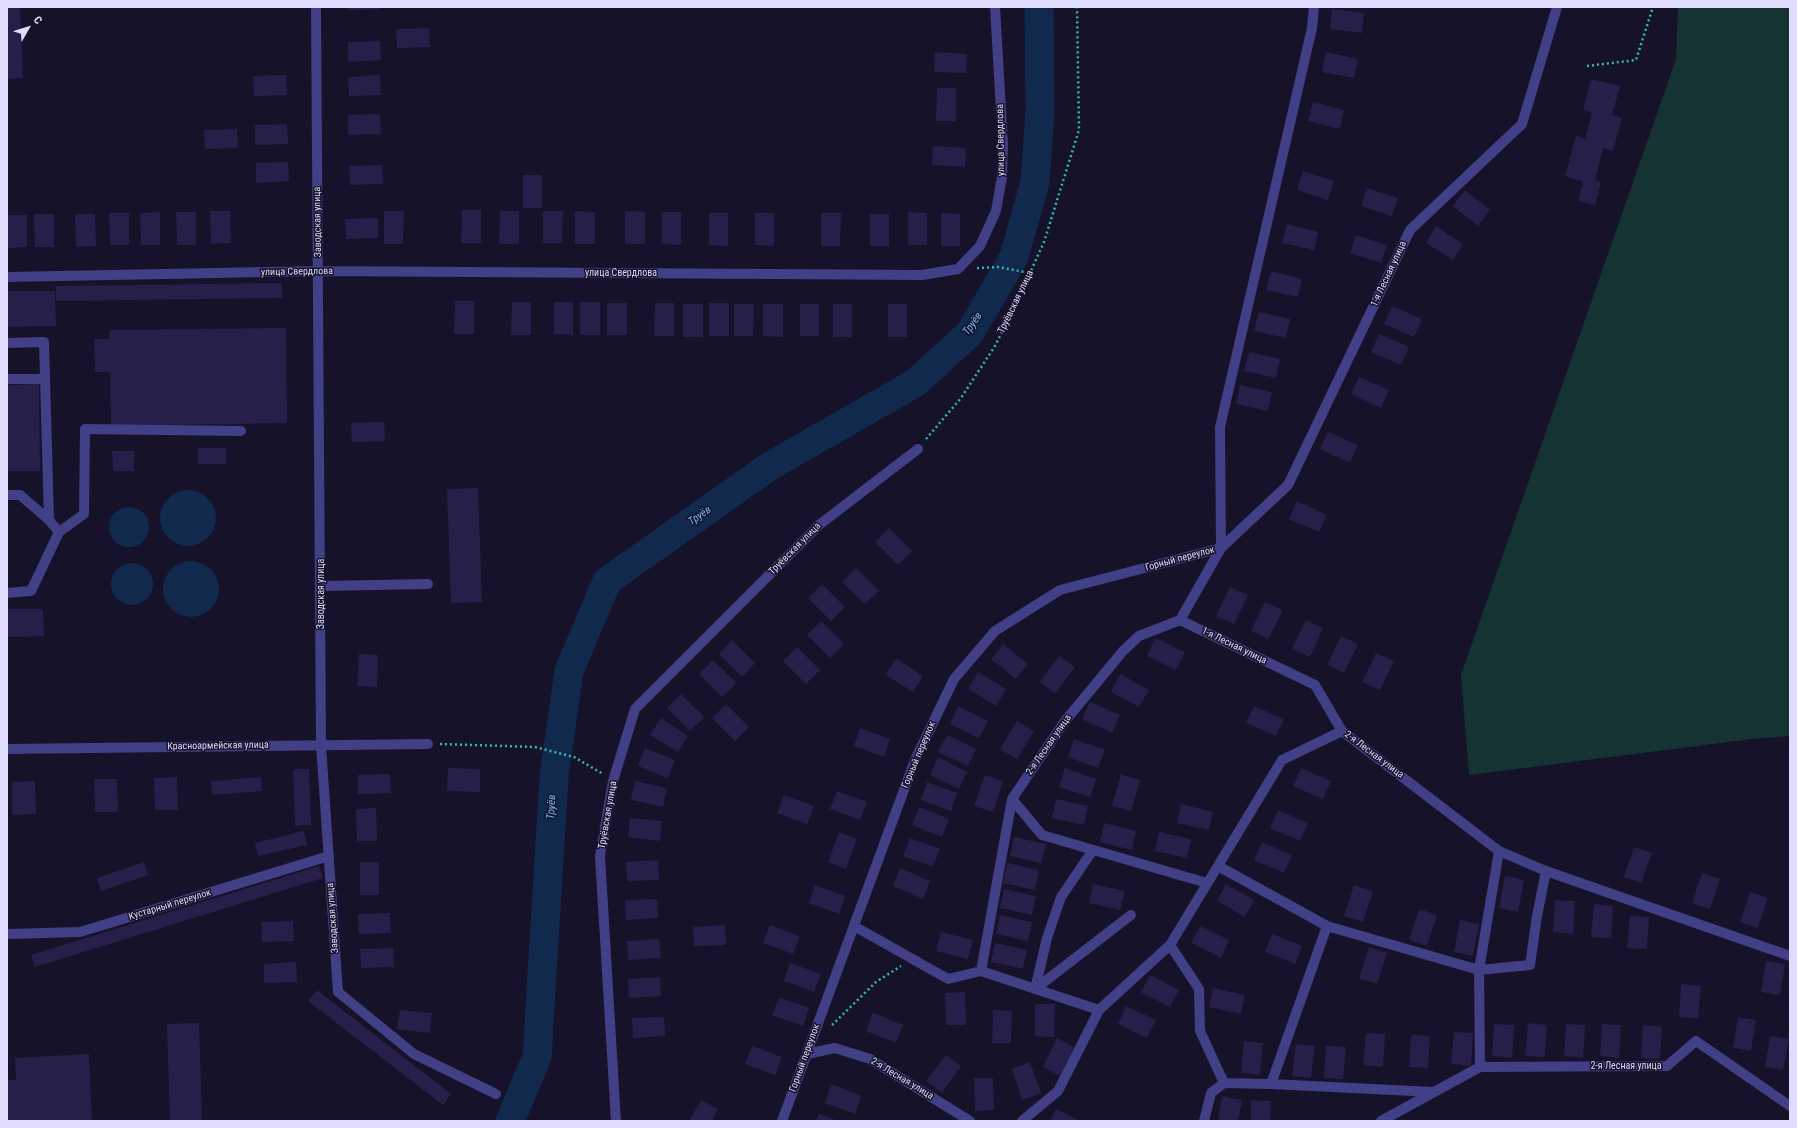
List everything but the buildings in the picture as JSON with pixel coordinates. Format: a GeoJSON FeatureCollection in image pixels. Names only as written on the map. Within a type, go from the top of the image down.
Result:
{"type":"FeatureCollection","features":[{"type":"Feature","properties":{"kind":"street","name":"Заводская улица"},"geometry":{"type":"LineString","coordinates":[[316,7],[319,271],[321,745],[338,992],[414,1054],[496,1094]]}},
{"type":"Feature","properties":{"kind":"street","name":"улица Свердлова"},"geometry":{"type":"LineString","coordinates":[[7,277],[319,271],[922,275],[958,270],[980,246],[996,212],[1002,177],[1003,145],[995,7]]}},
{"type":"Feature","properties":{"kind":"street"},"geometry":{"type":"LineString","coordinates":[[1221,548],[1220,427],[1312,28],[1314,7]]}},
{"type":"Feature","properties":{"kind":"street","name":"1-я Лесная улица"},"geometry":{"type":"LineString","coordinates":[[1342,731],[1315,685],[1180,620],[1221,548],[1288,485],[1410,230],[1522,124],[1558,7]]}},
{"type":"Feature","properties":{"kind":"street"},"geometry":{"type":"LineString","coordinates":[[7,342],[44,342],[49,520]]}},
{"type":"Feature","properties":{"kind":"street"},"geometry":{"type":"LineString","coordinates":[[7,379],[45,378]]}},
{"type":"Feature","properties":{"kind":"street"},"geometry":{"type":"LineString","coordinates":[[7,593],[31,591],[59,532],[84,514],[85,429],[241,431]]}},
{"type":"Feature","properties":{"kind":"street","name":"Труёвская улица"},"geometry":{"type":"LineString","coordinates":[[616,1121],[600,856],[613,781],[635,709],[819,525],[918,449]]}},
{"type":"Feature","properties":{"kind":"street"},"geometry":{"type":"LineString","coordinates":[[7,495],[20,495],[49,520],[59,532]]}},
{"type":"Feature","properties":{"kind":"street","name":"Горный переулок"},"geometry":{"type":"LineString","coordinates":[[782,1121],[915,760],[954,679],[995,631],[1060,590],[1221,548]]}},
{"type":"Feature","properties":{"kind":"street"},"geometry":{"type":"LineString","coordinates":[[321,586],[428,584]]}},
{"type":"Feature","properties":{"kind":"street","name":"2-я Лесная улица"},"geometry":{"type":"LineString","coordinates":[[981,971],[1012,799],[1065,721],[1123,651],[1139,636],[1180,620]]}},
{"type":"Feature","properties":{"kind":"street","name":"2-я Лесная улица"},"geometry":{"type":"LineString","coordinates":[[1022,1121],[1058,1091],[1099,1010],[1170,945],[1282,760],[1342,731],[1499,851],[1546,871],[1790,956]]}},
{"type":"Feature","properties":{"kind":"street","name":"Красноармейская улица"},"geometry":{"type":"LineString","coordinates":[[7,749],[428,744]]}},
{"type":"Feature","properties":{"kind":"street"},"geometry":{"type":"LineString","coordinates":[[1012,799],[1042,835],[1207,883]]}},
{"type":"Feature","properties":{"kind":"street"},"geometry":{"type":"LineString","coordinates":[[1035,989],[1047,938],[1061,897],[1093,850]]}},
{"type":"Feature","properties":{"kind":"street"},"geometry":{"type":"LineString","coordinates":[[1480,1067],[1479,970],[1499,851]]}},
{"type":"Feature","properties":{"kind":"street","name":"Кустарный переулок"},"geometry":{"type":"LineString","coordinates":[[7,934],[80,932],[329,856]]}},
{"type":"Feature","properties":{"kind":"street"},"geometry":{"type":"LineString","coordinates":[[1218,866],[1327,926],[1479,970],[1530,965],[1537,916],[1546,871]]}},
{"type":"Feature","properties":{"kind":"street"},"geometry":{"type":"LineString","coordinates":[[1035,989],[1131,916]]}},
{"type":"Feature","properties":{"kind":"street"},"geometry":{"type":"LineString","coordinates":[[854,926],[948,979],[981,971],[1099,1010]]}},
{"type":"Feature","properties":{"kind":"street"},"geometry":{"type":"LineString","coordinates":[[1271,1084],[1327,926]]}},
{"type":"Feature","properties":{"kind":"street"},"geometry":{"type":"LineString","coordinates":[[1170,945],[1199,989],[1200,1031],[1224,1083]]}},
{"type":"Feature","properties":{"kind":"street","name":"2-я Лесная улица"},"geometry":{"type":"LineString","coordinates":[[1381,1121],[1480,1067],[1667,1066],[1696,1041],[1790,1106]]}},
{"type":"Feature","properties":{"kind":"street","name":"2-я Лесная улица"},"geometry":{"type":"LineString","coordinates":[[807,1054],[835,1048],[870,1059],[970,1121]]}},
{"type":"Feature","properties":{"kind":"street"},"geometry":{"type":"LineString","coordinates":[[1204,1121],[1211,1093],[1224,1083],[1435,1092]]}},
{"type":"Feature","properties":{"kind":"path","name":"Труёвская улица"},"geometry":{"type":"LineString","coordinates":[[918,449],[961,398],[995,346],[1044,242],[1079,130],[1077,7]]}},
{"type":"Feature","properties":{"kind":"path"},"geometry":{"type":"LineString","coordinates":[[1587,66],[1636,60],[1653,7]]}},
{"type":"Feature","properties":{"kind":"path"},"geometry":{"type":"LineString","coordinates":[[998,267],[1030,273]]}},
{"type":"Feature","properties":{"kind":"path"},"geometry":{"type":"LineString","coordinates":[[428,744],[535,747],[574,757],[613,781]]}},
{"type":"Feature","properties":{"kind":"path"},"geometry":{"type":"LineString","coordinates":[[831,1026],[876,982],[900,966],[916,961]]}},
{"type":"Feature","properties":{"kind":"green space"},"geometry":{"type":"Polygon","coordinates":[[[1678,7],[1790,7],[1790,736],[1752,739],[1469,775],[1461,675],[1676,59],[1678,7]]]}},
{"type":"Feature","properties":{"kind":"water"},"geometry":{"type":"Polygon","coordinates":[[[183,490],[193,490],[208,498],[214,507],[216,518],[214,529],[208,538],[193,546],[183,546],[172,541],[165,534],[160,523],[160,513],[165,502],[172,495],[183,490]]]}},
{"type":"Feature","properties":{"kind":"water"},"geometry":{"type":"Polygon","coordinates":[[[129,507],[143,513],[149,527],[143,541],[129,547],[115,541],[109,527],[115,513],[129,507]]]}},
{"type":"Feature","properties":{"kind":"water"},"geometry":{"type":"Polygon","coordinates":[[[186,561],[196,561],[211,569],[217,578],[219,589],[217,600],[211,609],[196,617],[186,617],[175,612],[168,605],[163,594],[163,584],[168,573],[175,566],[186,561]]]}},
{"type":"Feature","properties":{"kind":"water"},"geometry":{"type":"Polygon","coordinates":[[[132,563],[147,569],[153,584],[147,599],[132,605],[117,599],[111,584],[117,569],[132,563]]]}},
{"type":"Feature","properties":{"kind":"waterway","name":"Труёв"},"geometry":{"type":"LineString","coordinates":[[510,1121],[537,1057],[554,777],[569,671],[607,581],[770,466],[915,383],[970,333],[1014,257],[1035,182],[1040,112],[1039,7]]}}]}
